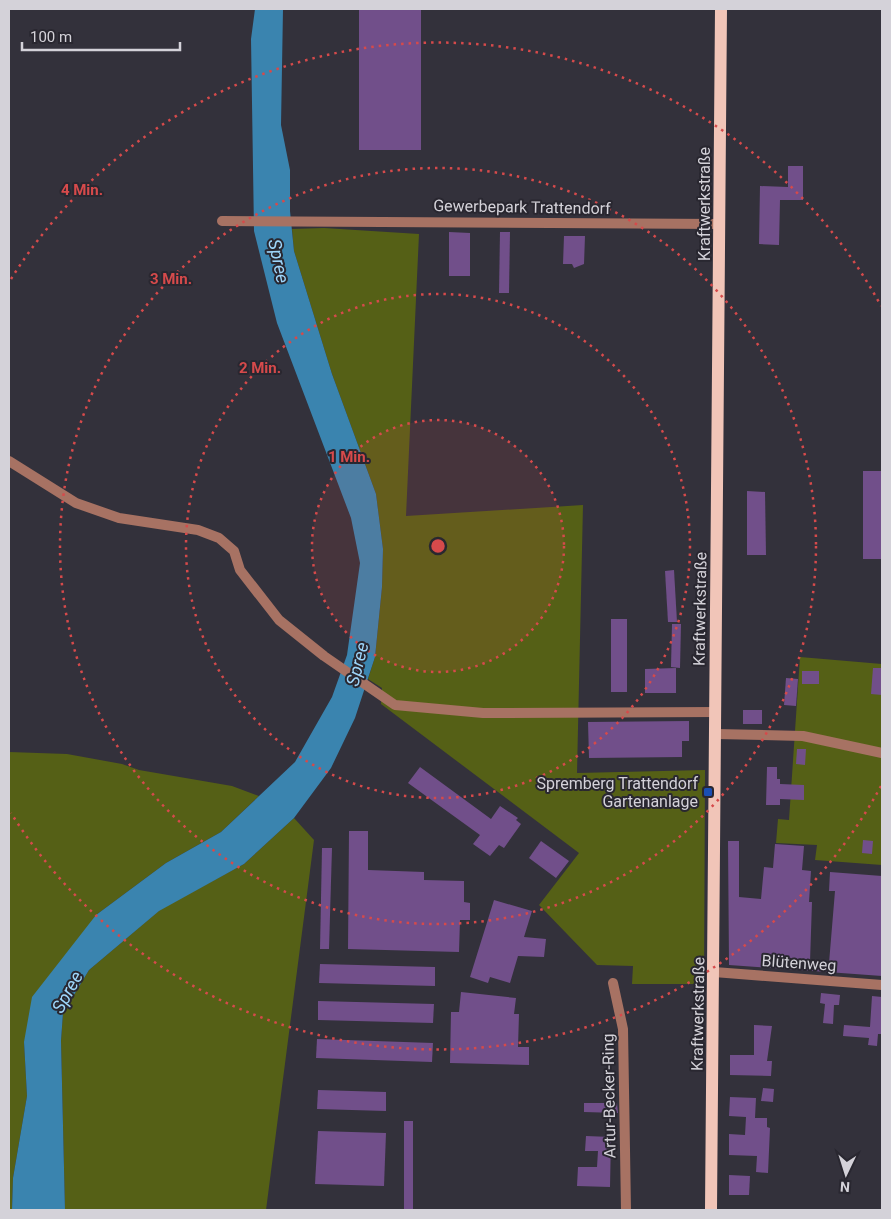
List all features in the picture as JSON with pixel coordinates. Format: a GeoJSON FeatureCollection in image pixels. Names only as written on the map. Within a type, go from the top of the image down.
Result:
{"type":"FeatureCollection","features":[{"type":"Feature","properties":{"kind":"main road","name":"Kraftwerkstraße"},"geometry":{"type":"LineString","coordinates":[[711,1210],[721,9]]}},
{"type":"Feature","properties":{"kind":"street","name":"Gewerbepark Trattendorf"},"geometry":{"type":"LineString","coordinates":[[226,221],[720,224]]}},
{"type":"Feature","properties":{"kind":"street"},"geometry":{"type":"LineString","coordinates":[[9,461],[76,502],[119,518],[198,530],[219,538],[234,551],[240,570],[274,615],[324,656],[395,705],[483,712],[716,712]]}},
{"type":"Feature","properties":{"kind":"street"},"geometry":{"type":"LineString","coordinates":[[716,734],[803,736],[882,753]]}},
{"type":"Feature","properties":{"kind":"street","name":"Blütenweg"},"geometry":{"type":"LineString","coordinates":[[714,972],[882,985]]}},
{"type":"Feature","properties":{"kind":"street","name":"Artur-Becker-Ring"},"geometry":{"type":"LineString","coordinates":[[613,983],[623,1029],[626,1210]]}},
{"type":"Feature","properties":{"kind":"green space"},"geometry":{"type":"Polygon","coordinates":[[[324,228],[419,234],[406,516],[583,505],[577,773],[705,770],[704,984],[632,984],[633,966],[597,965],[539,905],[579,853],[381,704],[382,688],[368,679],[375,657],[382,587],[383,549],[376,494],[332,374],[294,251],[292,229],[324,228]]]}},
{"type":"Feature","properties":{"kind":"green space"},"geometry":{"type":"Polygon","coordinates":[[[800,657],[882,664],[882,865],[815,860],[817,845],[776,843],[778,819],[789,820],[800,657]]]}},
{"type":"Feature","properties":{"kind":"green space"},"geometry":{"type":"Polygon","coordinates":[[[9,752],[67,754],[122,764],[139,770],[232,786],[259,796],[221,832],[166,863],[96,915],[24,1042],[27,1096],[13,1178],[12,1210],[9,1210],[9,752]]]}},
{"type":"Feature","properties":{"kind":"green space"},"geometry":{"type":"Polygon","coordinates":[[[294,818],[314,840],[266,1210],[65,1210],[61,1041],[63,1013],[89,970],[161,909],[244,864],[294,818]]]}},
{"type":"Feature","properties":{"kind":"water","name":"Spree"},"geometry":{"type":"Polygon","coordinates":[[[255,9],[283,9],[281,125],[290,170],[290,211],[294,251],[332,374],[376,494],[383,549],[382,587],[375,657],[355,718],[331,768],[294,818],[244,864],[159,911],[89,970],[63,1013],[61,1041],[65,1210],[12,1210],[13,1178],[27,1096],[24,1042],[32,997],[96,915],[166,863],[221,832],[295,762],[332,697],[347,655],[360,563],[351,518],[277,323],[254,231],[251,39],[255,9]]]}},
{"type":"Feature","properties":{"kind":"building"},"geometry":{"type":"Polygon","coordinates":[[[359,9],[421,9],[421,150],[359,150],[359,9]]]}},
{"type":"Feature","properties":{"kind":"building"},"geometry":{"type":"Polygon","coordinates":[[[788,166],[803,166],[803,200],[780,200],[779,245],[759,244],[760,186],[788,187],[788,166]]]}},
{"type":"Feature","properties":{"kind":"building"},"geometry":{"type":"Polygon","coordinates":[[[449,232],[470,233],[470,276],[449,276],[449,232]]]}},
{"type":"Feature","properties":{"kind":"building"},"geometry":{"type":"Polygon","coordinates":[[[500,232],[510,232],[509,293],[499,293],[500,232]]]}},
{"type":"Feature","properties":{"kind":"building"},"geometry":{"type":"Polygon","coordinates":[[[564,236],[585,236],[584,264],[574,268],[572,264],[563,264],[564,236]]]}},
{"type":"Feature","properties":{"kind":"building"},"geometry":{"type":"Polygon","coordinates":[[[863,471],[882,471],[882,559],[863,559],[863,471]]]}},
{"type":"Feature","properties":{"kind":"building"},"geometry":{"type":"Polygon","coordinates":[[[747,491],[765,492],[766,555],[747,555],[747,491]]]}},
{"type":"Feature","properties":{"kind":"building"},"geometry":{"type":"Polygon","coordinates":[[[674,570],[677,622],[668,622],[665,571],[674,570]]]}},
{"type":"Feature","properties":{"kind":"building"},"geometry":{"type":"Polygon","coordinates":[[[611,619],[627,619],[627,692],[611,692],[611,619]]]}},
{"type":"Feature","properties":{"kind":"building"},"geometry":{"type":"Polygon","coordinates":[[[672,624],[681,624],[680,668],[671,667],[672,624]]]}},
{"type":"Feature","properties":{"kind":"building"},"geometry":{"type":"Polygon","coordinates":[[[676,668],[676,693],[645,693],[645,669],[676,668]]]}},
{"type":"Feature","properties":{"kind":"building"},"geometry":{"type":"Polygon","coordinates":[[[873,668],[882,668],[882,695],[871,694],[873,668]]]}},
{"type":"Feature","properties":{"kind":"building"},"geometry":{"type":"Polygon","coordinates":[[[802,671],[819,671],[819,684],[802,684],[802,671]]]}},
{"type":"Feature","properties":{"kind":"building"},"geometry":{"type":"Polygon","coordinates":[[[786,678],[798,679],[796,706],[784,705],[786,678]]]}},
{"type":"Feature","properties":{"kind":"building"},"geometry":{"type":"Polygon","coordinates":[[[743,710],[762,710],[762,724],[743,724],[743,710]]]}},
{"type":"Feature","properties":{"kind":"building"},"geometry":{"type":"Polygon","coordinates":[[[689,721],[689,741],[682,741],[682,757],[589,758],[588,722],[689,721]]]}},
{"type":"Feature","properties":{"kind":"building"},"geometry":{"type":"Polygon","coordinates":[[[797,749],[806,749],[805,765],[796,764],[797,749]]]}},
{"type":"Feature","properties":{"kind":"building"},"geometry":{"type":"Polygon","coordinates":[[[420,767],[491,819],[500,806],[518,818],[516,820],[521,824],[504,848],[499,845],[490,856],[473,844],[480,835],[408,783],[420,767]]]}},
{"type":"Feature","properties":{"kind":"building"},"geometry":{"type":"Polygon","coordinates":[[[767,767],[777,767],[777,779],[780,779],[780,784],[804,785],[804,800],[780,799],[780,805],[766,805],[767,767]]]}},
{"type":"Feature","properties":{"kind":"building"},"geometry":{"type":"Polygon","coordinates":[[[349,831],[368,831],[368,870],[424,872],[424,880],[464,881],[464,902],[470,903],[470,920],[460,920],[459,952],[348,949],[349,831]]]}},
{"type":"Feature","properties":{"kind":"building"},"geometry":{"type":"Polygon","coordinates":[[[863,840],[873,841],[872,854],[862,853],[863,840]]]}},
{"type":"Feature","properties":{"kind":"building"},"geometry":{"type":"Polygon","coordinates":[[[541,841],[569,861],[556,878],[529,858],[541,841]]]}},
{"type":"Feature","properties":{"kind":"building"},"geometry":{"type":"Polygon","coordinates":[[[728,841],[739,841],[739,897],[761,899],[764,867],[773,868],[775,844],[804,846],[802,870],[811,871],[809,902],[812,902],[810,962],[829,963],[835,891],[829,891],[830,872],[882,876],[882,976],[729,965],[728,841]]]}},
{"type":"Feature","properties":{"kind":"building"},"geometry":{"type":"Polygon","coordinates":[[[322,848],[332,848],[329,949],[320,949],[322,848]]]}},
{"type":"Feature","properties":{"kind":"building"},"geometry":{"type":"Polygon","coordinates":[[[494,900],[532,911],[524,937],[546,939],[544,957],[518,956],[510,983],[490,977],[488,983],[470,977],[494,900]]]}},
{"type":"Feature","properties":{"kind":"building"},"geometry":{"type":"Polygon","coordinates":[[[320,964],[435,967],[435,986],[319,983],[320,964]]]}},
{"type":"Feature","properties":{"kind":"building"},"geometry":{"type":"Polygon","coordinates":[[[461,992],[516,998],[514,1014],[519,1014],[518,1047],[529,1047],[529,1065],[450,1063],[451,1012],[459,1012],[461,992]]]}},
{"type":"Feature","properties":{"kind":"building"},"geometry":{"type":"Polygon","coordinates":[[[821,993],[840,995],[839,1005],[834,1005],[833,1024],[823,1023],[825,1004],[820,1003],[821,993]]]}},
{"type":"Feature","properties":{"kind":"building"},"geometry":{"type":"Polygon","coordinates":[[[872,996],[882,997],[882,1034],[878,1034],[877,1046],[868,1045],[869,1038],[843,1036],[844,1025],[870,1027],[872,996]]]}},
{"type":"Feature","properties":{"kind":"building"},"geometry":{"type":"Polygon","coordinates":[[[318,1001],[434,1004],[433,1023],[318,1020],[318,1001]]]}},
{"type":"Feature","properties":{"kind":"building"},"geometry":{"type":"Polygon","coordinates":[[[754,1025],[772,1026],[767,1061],[772,1061],[771,1076],[730,1075],[730,1055],[754,1055],[754,1025]]]}},
{"type":"Feature","properties":{"kind":"building"},"geometry":{"type":"Polygon","coordinates":[[[317,1039],[433,1043],[432,1062],[316,1058],[317,1039]]]}},
{"type":"Feature","properties":{"kind":"building"},"geometry":{"type":"Polygon","coordinates":[[[763,1088],[774,1089],[773,1102],[761,1101],[763,1088]]]}},
{"type":"Feature","properties":{"kind":"building"},"geometry":{"type":"Polygon","coordinates":[[[318,1090],[386,1092],[386,1111],[317,1109],[318,1090]]]}},
{"type":"Feature","properties":{"kind":"building"},"geometry":{"type":"Polygon","coordinates":[[[730,1097],[756,1098],[755,1118],[767,1118],[767,1127],[770,1128],[768,1173],[756,1172],[757,1156],[729,1155],[729,1134],[745,1135],[746,1117],[729,1116],[730,1097]]]}},
{"type":"Feature","properties":{"kind":"building"},"geometry":{"type":"Polygon","coordinates":[[[584,1103],[617,1103],[618,1113],[584,1112],[584,1103]]]}},
{"type":"Feature","properties":{"kind":"building"},"geometry":{"type":"Polygon","coordinates":[[[404,1121],[413,1121],[413,1210],[404,1210],[404,1121]]]}},
{"type":"Feature","properties":{"kind":"building"},"geometry":{"type":"Polygon","coordinates":[[[318,1131],[386,1133],[384,1186],[315,1184],[318,1131]]]}},
{"type":"Feature","properties":{"kind":"building"},"geometry":{"type":"Polygon","coordinates":[[[586,1136],[611,1137],[610,1187],[577,1186],[578,1167],[597,1167],[598,1151],[585,1151],[586,1136]]]}},
{"type":"Feature","properties":{"kind":"building"},"geometry":{"type":"Polygon","coordinates":[[[729,1175],[750,1176],[749,1195],[729,1195],[729,1175]]]}},
{"type":"Feature","properties":{"kind":"place","name":"Spremberg Trattendorf Gartenanlage"},"geometry":{"type":"Point","coordinates":[708,792]}}]}
